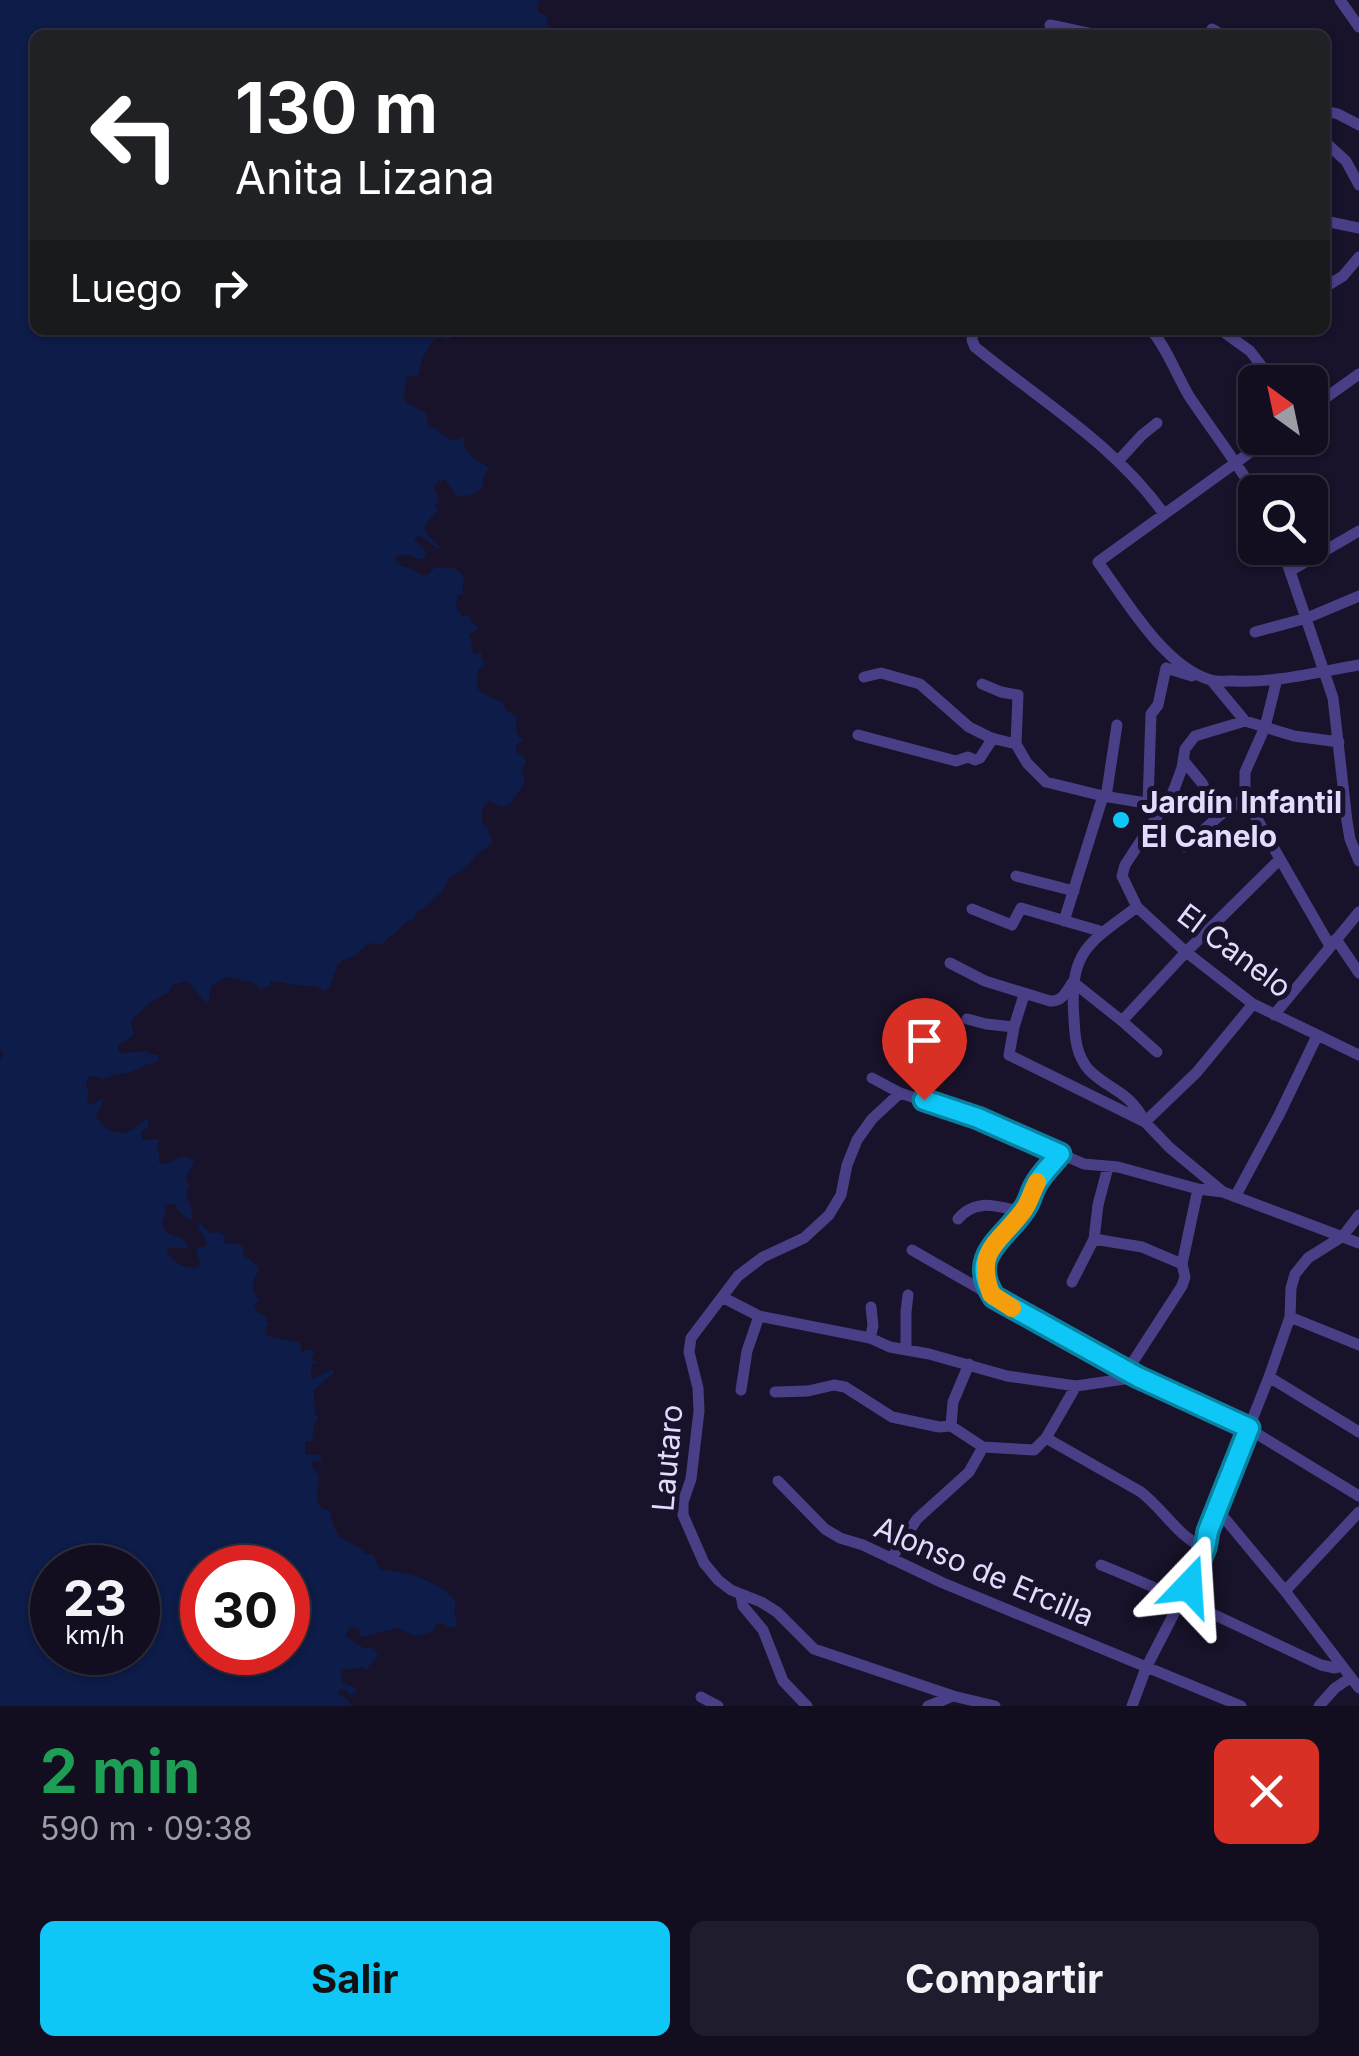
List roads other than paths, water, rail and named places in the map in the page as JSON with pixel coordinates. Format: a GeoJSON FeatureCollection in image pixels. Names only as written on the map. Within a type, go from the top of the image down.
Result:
{"type":"FeatureCollection","features":[{"type":"Feature","properties":{"kind":"street"},"geometry":{"type":"LineString","coordinates":[[1340,0],[1359,27]]}},
{"type":"Feature","properties":{"kind":"street"},"geometry":{"type":"LineString","coordinates":[[1050,24],[1068,30]]}},
{"type":"Feature","properties":{"kind":"street"},"geometry":{"type":"LineString","coordinates":[[1330,112],[1359,126]]}},
{"type":"Feature","properties":{"kind":"street"},"geometry":{"type":"LineString","coordinates":[[1330,147],[1346,162],[1359,185]]}},
{"type":"Feature","properties":{"kind":"street"},"geometry":{"type":"LineString","coordinates":[[1330,222],[1359,228]]}},
{"type":"Feature","properties":{"kind":"street"},"geometry":{"type":"LineString","coordinates":[[1330,284],[1343,276],[1359,257]]}},
{"type":"Feature","properties":{"kind":"street"},"geometry":{"type":"LineString","coordinates":[[972,335],[978,350],[1119,460],[1164,514]]}},
{"type":"Feature","properties":{"kind":"street"},"geometry":{"type":"LineString","coordinates":[[1159,335],[1188,394],[1243,475]]}},
{"type":"Feature","properties":{"kind":"street"},"geometry":{"type":"LineString","coordinates":[[1228,335],[1250,351],[1261,365]]}},
{"type":"Feature","properties":{"kind":"street"},"geometry":{"type":"LineString","coordinates":[[1328,396],[1359,375]]}},
{"type":"Feature","properties":{"kind":"street"},"geometry":{"type":"LineString","coordinates":[[1119,460],[1157,423]]}},
{"type":"Feature","properties":{"kind":"street"},"geometry":{"type":"LineString","coordinates":[[1245,455],[1098,562],[1166,652],[1206,677],[1246,721],[1308,740],[1339,742]]}},
{"type":"Feature","properties":{"kind":"street"},"geometry":{"type":"LineString","coordinates":[[1290,571],[1359,532]]}},
{"type":"Feature","properties":{"kind":"street"},"geometry":{"type":"LineString","coordinates":[[1288,565],[1333,698],[1347,821],[1359,862]]}},
{"type":"Feature","properties":{"kind":"street"},"geometry":{"type":"LineString","coordinates":[[1256,632],[1307,618],[1359,596]]}},
{"type":"Feature","properties":{"kind":"street"},"geometry":{"type":"LineString","coordinates":[[1148,803],[1150,714],[1158,705],[1166,668],[1196,678],[1243,681],[1359,665]]}},
{"type":"Feature","properties":{"kind":"street"},"geometry":{"type":"LineString","coordinates":[[864,677],[881,673],[920,684],[963,723],[1016,744]]}},
{"type":"Feature","properties":{"kind":"street"},"geometry":{"type":"LineString","coordinates":[[1277,679],[1265,727],[1245,772],[1245,798],[1333,943],[1359,974]]}},
{"type":"Feature","properties":{"kind":"street"},"geometry":{"type":"LineString","coordinates":[[982,684],[1018,696],[1016,744],[1046,782],[1164,806]]}},
{"type":"Feature","properties":{"kind":"street"},"geometry":{"type":"LineString","coordinates":[[950,963],[1024,994],[1056,1001],[1063,997],[1073,982],[1081,955],[1091,942],[1137,906],[1122,880],[1123,868],[1177,784],[1188,744],[1196,736],[1246,721]]}},
{"type":"Feature","properties":{"kind":"street"},"geometry":{"type":"LineString","coordinates":[[1064,920],[1104,796],[1117,726]]}},
{"type":"Feature","properties":{"kind":"street"},"geometry":{"type":"LineString","coordinates":[[858,734],[956,762],[980,758],[988,736]]}},
{"type":"Feature","properties":{"kind":"street"},"geometry":{"type":"LineString","coordinates":[[1183,760],[1202,783],[1219,816]]}},
{"type":"Feature","properties":{"kind":"street"},"geometry":{"type":"LineString","coordinates":[[1185,847],[1245,798]]}},
{"type":"Feature","properties":{"kind":"street"},"geometry":{"type":"LineString","coordinates":[[1122,1021],[1280,859]]}},
{"type":"Feature","properties":{"kind":"street"},"geometry":{"type":"LineString","coordinates":[[1016,876],[1074,891]]}},
{"type":"Feature","properties":{"kind":"street","name":"El Canelo"},"geometry":{"type":"LineString","coordinates":[[1137,906],[1186,952],[1252,1004],[1359,1054]]}},
{"type":"Feature","properties":{"kind":"street"},"geometry":{"type":"LineString","coordinates":[[972,909],[1012,926],[1021,908],[1103,932]]}},
{"type":"Feature","properties":{"kind":"street"},"geometry":{"type":"LineString","coordinates":[[1274,1015],[1359,912]]}},
{"type":"Feature","properties":{"kind":"street"},"geometry":{"type":"LineString","coordinates":[[1073,982],[1157,1052]]}},
{"type":"Feature","properties":{"kind":"street"},"geometry":{"type":"LineString","coordinates":[[1073,982],[1076,1042],[1081,1058],[1090,1070],[1131,1100],[1145,1122],[1170,1148],[1229,1194]]}},
{"type":"Feature","properties":{"kind":"street"},"geometry":{"type":"LineString","coordinates":[[1024,994],[1010,1055],[1145,1122]]}},
{"type":"Feature","properties":{"kind":"street"},"geometry":{"type":"LineString","coordinates":[[1145,1122],[1197,1072],[1252,1004]]}},
{"type":"Feature","properties":{"kind":"street"},"geometry":{"type":"LineString","coordinates":[[967,1019],[1014,1027]]}},
{"type":"Feature","properties":{"kind":"street"},"geometry":{"type":"LineString","coordinates":[[1229,1194],[1279,1115],[1316,1036]]}},
{"type":"Feature","properties":{"kind":"street"},"geometry":{"type":"LineString","coordinates":[[872,1078],[900,1093],[962,1112],[1084,1164],[1118,1167],[1229,1194],[1359,1242]]}},
{"type":"Feature","properties":{"kind":"street","name":"Lautaro"},"geometry":{"type":"LineString","coordinates":[[741,1596],[724,1586],[704,1563],[683,1515],[700,1410],[689,1343],[738,1276],[763,1257],[804,1238],[829,1215],[841,1195],[857,1140],[872,1119],[900,1093]]}},
{"type":"Feature","properties":{"kind":"street"},"geometry":{"type":"LineString","coordinates":[[994,1297],[986,1260],[996,1240],[1022,1212],[1038,1180],[1060,1154]]}},
{"type":"Feature","properties":{"kind":"street"},"geometry":{"type":"LineString","coordinates":[[1072,1282],[1094,1239],[1108,1167]]}},
{"type":"Feature","properties":{"kind":"street"},"geometry":{"type":"LineString","coordinates":[[722,1297],[760,1316],[870,1338],[890,1347],[1007,1376],[1076,1386],[1132,1374],[1185,1278],[1182,1264],[1198,1188]]}},
{"type":"Feature","properties":{"kind":"street"},"geometry":{"type":"LineString","coordinates":[[958,1218],[979,1204],[1022,1212]]}},
{"type":"Feature","properties":{"kind":"street"},"geometry":{"type":"LineString","coordinates":[[1132,1706],[1146,1668],[1182,1602],[1205,1548],[1216,1508],[1290,1316],[1291,1288],[1298,1268],[1343,1236],[1359,1215]]}},
{"type":"Feature","properties":{"kind":"street"},"geometry":{"type":"LineString","coordinates":[[1094,1239],[1142,1247],[1182,1264]]}},
{"type":"Feature","properties":{"kind":"street"},"geometry":{"type":"LineString","coordinates":[[912,1250],[1132,1374],[1249,1428],[1359,1496]]}},
{"type":"Feature","properties":{"kind":"street"},"geometry":{"type":"LineString","coordinates":[[906,1348],[908,1294]]}},
{"type":"Feature","properties":{"kind":"street"},"geometry":{"type":"LineString","coordinates":[[870,1338],[871,1307]]}},
{"type":"Feature","properties":{"kind":"street"},"geometry":{"type":"LineString","coordinates":[[741,1390],[747,1351],[760,1316]]}},
{"type":"Feature","properties":{"kind":"street"},"geometry":{"type":"LineString","coordinates":[[1290,1316],[1359,1345]]}},
{"type":"Feature","properties":{"kind":"street"},"geometry":{"type":"LineString","coordinates":[[951,1426],[953,1402],[970,1364]]}},
{"type":"Feature","properties":{"kind":"street"},"geometry":{"type":"LineString","coordinates":[[1269,1378],[1359,1432]]}},
{"type":"Feature","properties":{"kind":"street"},"geometry":{"type":"LineString","coordinates":[[775,1392],[839,1385],[892,1417],[951,1426],[983,1448],[1034,1450],[1046,1438],[1076,1386]]}},
{"type":"Feature","properties":{"kind":"street"},"geometry":{"type":"LineString","coordinates":[[1046,1438],[1142,1492],[1182,1534],[1205,1548]]}},
{"type":"Feature","properties":{"kind":"street"},"geometry":{"type":"LineString","coordinates":[[891,1559],[910,1528],[969,1472],[983,1448]]}},
{"type":"Feature","properties":{"kind":"street","name":"Alonso de Ercilla"},"geometry":{"type":"LineString","coordinates":[[778,1481],[825,1530],[840,1538],[1241,1706]]}},
{"type":"Feature","properties":{"kind":"street"},"geometry":{"type":"LineString","coordinates":[[1216,1508],[1286,1591],[1355,1683],[1335,1688],[1319,1706]]}},
{"type":"Feature","properties":{"kind":"street"},"geometry":{"type":"LineString","coordinates":[[1286,1591],[1359,1512]]}},
{"type":"Feature","properties":{"kind":"street"},"geometry":{"type":"LineString","coordinates":[[1101,1565],[1321,1664],[1342,1666]]}},
{"type":"Feature","properties":{"kind":"street"},"geometry":{"type":"LineString","coordinates":[[741,1596],[777,1612],[802,1640],[821,1652],[995,1706]]}},
{"type":"Feature","properties":{"kind":"street"},"geometry":{"type":"LineString","coordinates":[[741,1596],[745,1609],[763,1630],[783,1681],[807,1706]]}},
{"type":"Feature","properties":{"kind":"street"},"geometry":{"type":"LineString","coordinates":[[928,1706],[953,1696]]}},
{"type":"Feature","properties":{"kind":"street"},"geometry":{"type":"LineString","coordinates":[[701,1697],[718,1706]]}},
{"type":"Feature","properties":{"kind":"water"},"geometry":{"type":"Polygon","coordinates":[[[0,0],[539,0],[538,12],[548,17],[547,23],[555,30],[30,30],[30,335],[452,335],[449,340],[440,337],[433,341],[423,357],[419,375],[405,377],[403,397],[427,413],[428,427],[452,441],[464,437],[463,445],[468,452],[489,469],[483,476],[483,487],[472,495],[458,497],[445,480],[438,481],[434,487],[438,510],[424,526],[442,549],[418,535],[414,540],[425,549],[426,557],[418,560],[397,555],[395,560],[421,575],[444,567],[462,574],[464,594],[458,595],[456,607],[462,616],[471,616],[470,620],[479,628],[469,635],[473,653],[481,651],[486,664],[478,670],[477,689],[502,702],[507,711],[517,716],[516,729],[524,740],[516,745],[517,753],[526,762],[522,770],[525,783],[509,805],[501,807],[489,801],[482,809],[482,823],[489,829],[493,842],[450,878],[443,891],[386,939],[384,945],[366,945],[355,956],[343,960],[325,991],[270,981],[271,986],[260,989],[253,983],[226,977],[211,986],[209,1001],[205,1002],[187,981],[173,985],[133,1019],[134,1035],[118,1046],[119,1052],[147,1051],[159,1059],[103,1080],[89,1077],[86,1086],[89,1105],[105,1098],[96,1115],[108,1128],[125,1133],[148,1119],[149,1127],[141,1131],[142,1140],[160,1139],[158,1161],[164,1164],[183,1157],[195,1162],[186,1177],[192,1221],[174,1203],[165,1206],[162,1221],[165,1232],[185,1240],[188,1248],[168,1248],[167,1253],[181,1265],[198,1267],[197,1247],[205,1247],[207,1242],[198,1228],[199,1222],[211,1233],[225,1236],[224,1242],[243,1246],[244,1255],[258,1266],[253,1286],[259,1300],[254,1306],[268,1322],[267,1336],[298,1342],[302,1345],[300,1352],[313,1349],[311,1358],[318,1362],[311,1366],[312,1379],[332,1369],[334,1373],[314,1390],[315,1415],[319,1417],[312,1441],[305,1441],[305,1454],[321,1457],[321,1461],[311,1465],[319,1476],[317,1499],[320,1507],[330,1511],[338,1534],[365,1554],[374,1555],[380,1570],[421,1578],[456,1601],[456,1627],[441,1623],[432,1632],[415,1636],[398,1628],[361,1637],[358,1629],[350,1628],[345,1635],[365,1649],[371,1647],[378,1656],[366,1670],[341,1670],[342,1682],[358,1689],[352,1696],[340,1689],[338,1694],[352,1706],[0,1706],[0,0]]]}},
{"type":"Feature","properties":{"kind":"place","name":"Jardín Infantil El Canelo"},"geometry":{"type":"Point","coordinates":[1121,820]}}]}
